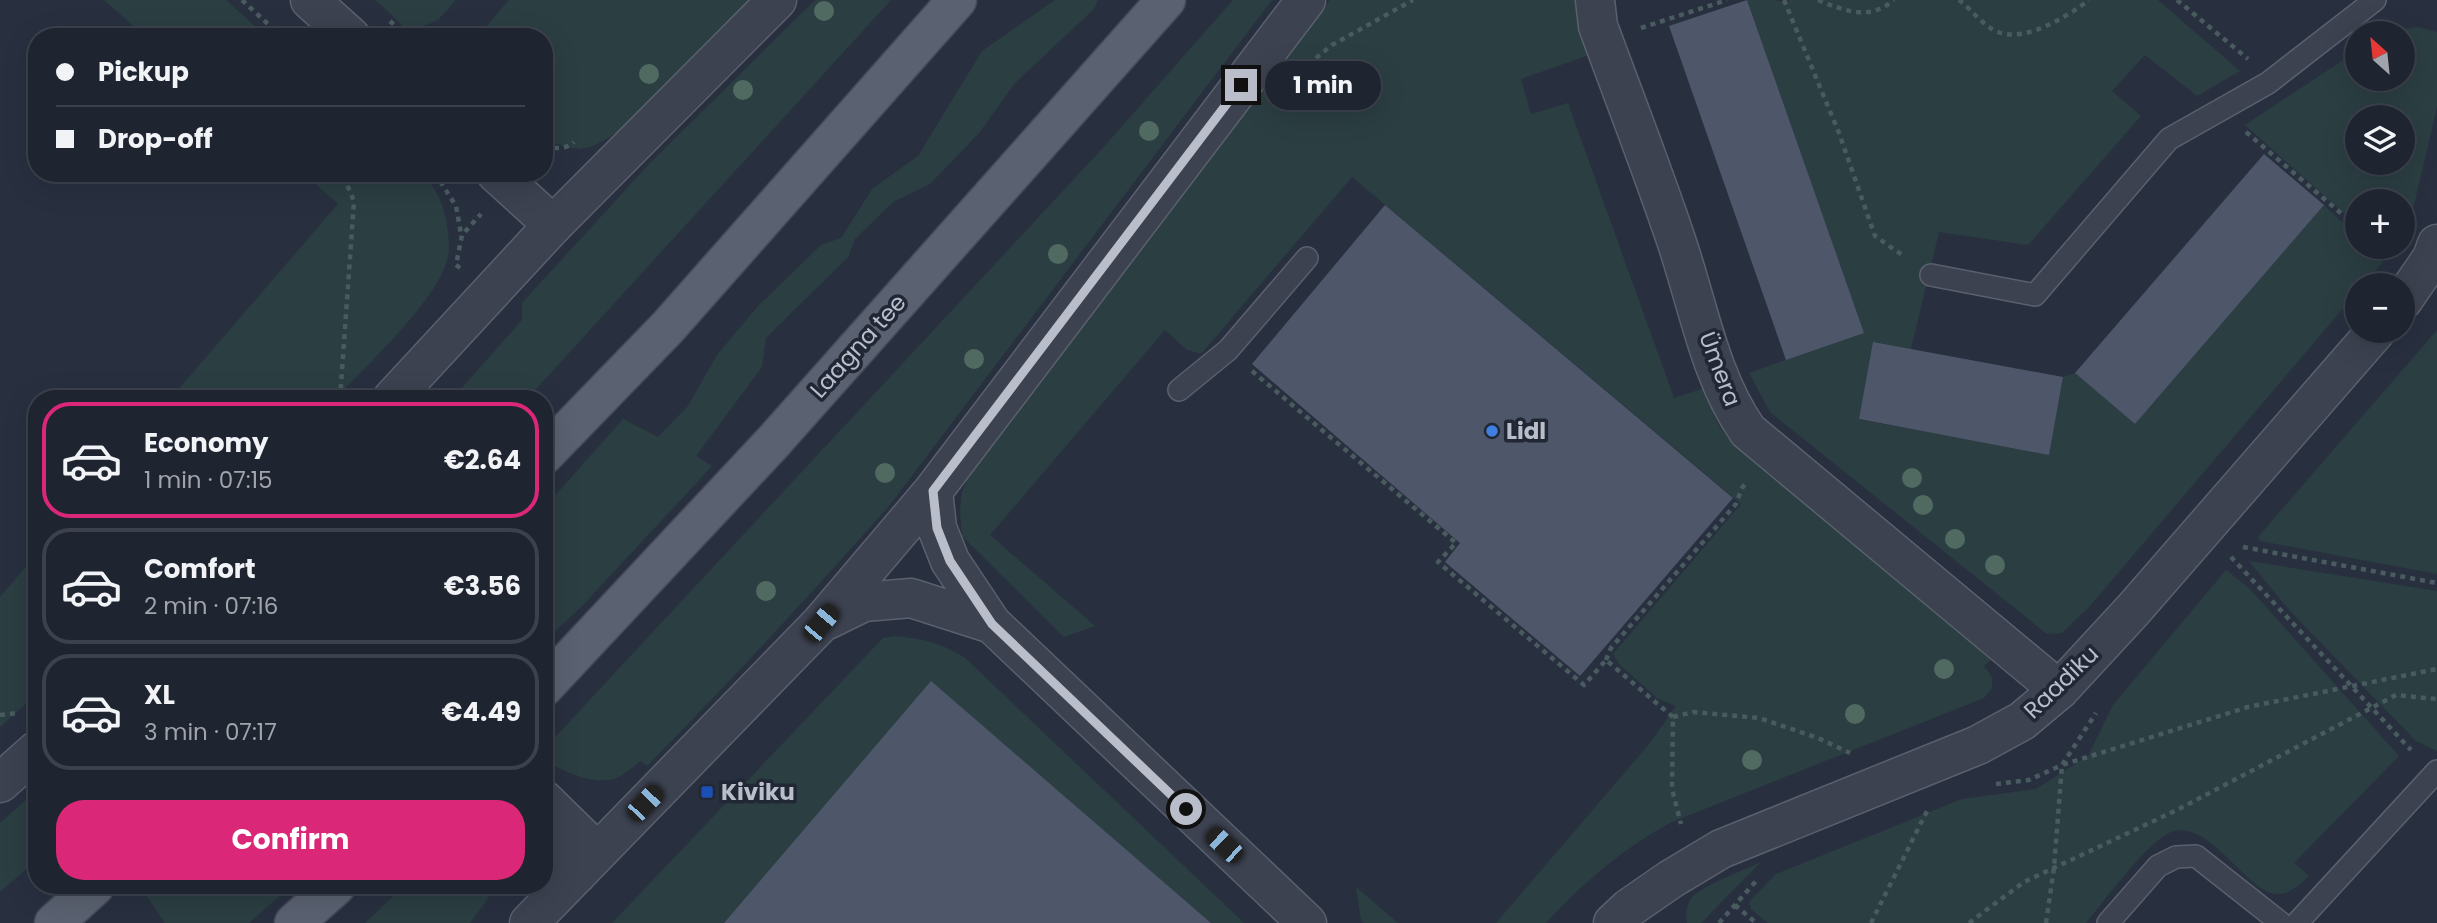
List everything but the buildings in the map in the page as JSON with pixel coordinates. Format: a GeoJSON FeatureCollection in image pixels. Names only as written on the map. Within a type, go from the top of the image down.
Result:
{"type":"FeatureCollection","features":[{"type":"Feature","properties":{"kind":"main road"},"geometry":{"type":"LineString","coordinates":[[553,446],[668,327],[957,0]]}},
{"type":"Feature","properties":{"kind":"main road","name":"Laagna tee"},"geometry":{"type":"LineString","coordinates":[[553,677],[775,440],[1166,0]]}},
{"type":"Feature","properties":{"kind":"main road"},"geometry":{"type":"LineString","coordinates":[[54,923],[87,894]]}},
{"type":"Feature","properties":{"kind":"main road"},"geometry":{"type":"LineString","coordinates":[[294,923],[326,894]]}},
{"type":"Feature","properties":{"kind":"street"},"geometry":{"type":"LineString","coordinates":[[310,0],[341,28]]}},
{"type":"Feature","properties":{"kind":"street"},"geometry":{"type":"LineString","coordinates":[[400,390],[553,225],[777,0]]}},
{"type":"Feature","properties":{"kind":"street"},"geometry":{"type":"LineString","coordinates":[[530,923],[821,623],[933,491],[1306,0]]}},
{"type":"Feature","properties":{"kind":"street","name":"Ümera"},"geometry":{"type":"LineString","coordinates":[[1595,0],[1598,26],[1675,237],[1721,381],[1733,409],[1748,431],[2059,690]]}},
{"type":"Feature","properties":{"kind":"street"},"geometry":{"type":"LineString","coordinates":[[506,182],[553,225]]}},
{"type":"Feature","properties":{"kind":"street"},"geometry":{"type":"LineString","coordinates":[[2415,283],[2435,254]]}},
{"type":"Feature","properties":{"kind":"street","name":"Raadiku"},"geometry":{"type":"LineString","coordinates":[[1629,918],[1671,878],[1721,849],[1978,745],[2022,721],[2059,690],[2133,610],[2366,343]]}},
{"type":"Feature","properties":{"kind":"street"},"geometry":{"type":"LineString","coordinates":[[933,491],[937,528],[950,561],[992,624],[1307,923]]}},
{"type":"Feature","properties":{"kind":"street"},"geometry":{"type":"LineString","coordinates":[[821,623],[864,601],[911,598],[992,624]]}},
{"type":"Feature","properties":{"kind":"street"},"geometry":{"type":"LineString","coordinates":[[0,783],[28,758]]}},
{"type":"Feature","properties":{"kind":"street"},"geometry":{"type":"LineString","coordinates":[[553,823],[587,863]]}},
{"type":"Feature","properties":{"kind":"lane"},"geometry":{"type":"LineString","coordinates":[[1931,275],[2035,295],[2169,139],[2267,83],[2375,0]]}},
{"type":"Feature","properties":{"kind":"lane"},"geometry":{"type":"LineString","coordinates":[[1179,390],[1228,350],[1307,258]]}},
{"type":"Feature","properties":{"kind":"lane"},"geometry":{"type":"LineString","coordinates":[[2297,923],[2437,771]]}},
{"type":"Feature","properties":{"kind":"lane"},"geometry":{"type":"LineString","coordinates":[[2108,923],[2158,866],[2176,857],[2196,856],[2281,923]]}},
{"type":"Feature","properties":{"kind":"path"},"geometry":{"type":"LineString","coordinates":[[242,0],[272,28]]}},
{"type":"Feature","properties":{"kind":"path"},"geometry":{"type":"LineString","coordinates":[[1603,40],[1727,0]]}},
{"type":"Feature","properties":{"kind":"path"},"geometry":{"type":"LineString","coordinates":[[1784,0],[1839,133],[1875,236],[1931,275]]}},
{"type":"Feature","properties":{"kind":"path"},"geometry":{"type":"LineString","coordinates":[[1818,0],[1849,13],[1882,10],[1894,0]]}},
{"type":"Feature","properties":{"kind":"path"},"geometry":{"type":"LineString","coordinates":[[1959,0],[1996,32],[2018,36],[2070,14],[2090,0]]}},
{"type":"Feature","properties":{"kind":"path"},"geometry":{"type":"LineString","coordinates":[[2177,0],[2246,57],[2267,83]]}},
{"type":"Feature","properties":{"kind":"path"},"geometry":{"type":"LineString","coordinates":[[2236,124],[2345,217]]}},
{"type":"Feature","properties":{"kind":"path"},"geometry":{"type":"LineString","coordinates":[[553,148],[570,146],[580,136]]}},
{"type":"Feature","properties":{"kind":"path"},"geometry":{"type":"LineString","coordinates":[[341,390],[354,201],[346,182]]}},
{"type":"Feature","properties":{"kind":"path"},"geometry":{"type":"LineString","coordinates":[[441,182],[456,206],[462,234]]}},
{"type":"Feature","properties":{"kind":"path"},"geometry":{"type":"LineString","coordinates":[[1228,350],[1456,543],[1438,562],[1584,685],[1606,660],[1611,648],[1736,503],[1742,488],[1773,452]]}},
{"type":"Feature","properties":{"kind":"path"},"geometry":{"type":"LineString","coordinates":[[2236,546],[2437,583]]}},
{"type":"Feature","properties":{"kind":"path"},"geometry":{"type":"LineString","coordinates":[[2228,554],[2416,755]]}},
{"type":"Feature","properties":{"kind":"path"},"geometry":{"type":"LineString","coordinates":[[1606,660],[1673,717]]}},
{"type":"Feature","properties":{"kind":"path"},"geometry":{"type":"LineString","coordinates":[[2046,923],[2054,869],[2062,765],[2248,708],[2437,669]]}},
{"type":"Feature","properties":{"kind":"path"},"geometry":{"type":"LineString","coordinates":[[1969,923],[2024,882],[2177,810],[2396,695],[2437,699]]}},
{"type":"Feature","properties":{"kind":"path"},"geometry":{"type":"LineString","coordinates":[[1673,717],[1693,712],[1759,718],[1818,738],[1859,756]]}},
{"type":"Feature","properties":{"kind":"path"},"geometry":{"type":"LineString","coordinates":[[1673,717],[1672,789],[1681,824]]}},
{"type":"Feature","properties":{"kind":"path"},"geometry":{"type":"LineString","coordinates":[[1871,923],[1933,800]]}},
{"type":"Feature","properties":{"kind":"path"},"geometry":{"type":"LineString","coordinates":[[1719,923],[1735,905],[1756,923]]}},
{"type":"Feature","properties":{"kind":"green space"},"geometry":{"type":"Polygon","coordinates":[[[104,0],[226,0],[257,28],[136,28],[104,0]]]}},
{"type":"Feature","properties":{"kind":"green space"},"geometry":{"type":"Polygon","coordinates":[[[376,0],[456,0],[438,20],[419,28],[405,28],[376,0]]]}},
{"type":"Feature","properties":{"kind":"green space"},"geometry":{"type":"Polygon","coordinates":[[[509,0],[752,0],[621,130],[600,143],[584,148],[553,143],[553,28],[485,28],[509,0]]]}},
{"type":"Feature","properties":{"kind":"green space"},"geometry":{"type":"Polygon","coordinates":[[[815,0],[891,0],[535,390],[460,390],[522,320],[522,303],[650,163],[815,0]]]}},
{"type":"Feature","properties":{"kind":"green space"},"geometry":{"type":"Polygon","coordinates":[[[1055,0],[1098,0],[1094,9],[1015,83],[979,133],[930,184],[893,202],[855,239],[848,257],[766,338],[762,367],[696,456],[712,466],[583,605],[553,633],[553,498],[623,419],[658,437],[688,406],[717,355],[758,306],[821,245],[841,238],[872,189],[918,156],[982,51],[1055,0]]]}},
{"type":"Feature","properties":{"kind":"green space"},"geometry":{"type":"Polygon","coordinates":[[[1233,0],[1272,0],[889,506],[739,670],[647,766],[641,761],[617,778],[596,780],[553,764],[553,739],[1102,149],[1233,0]]]}},
{"type":"Feature","properties":{"kind":"green space"},"geometry":{"type":"Polygon","coordinates":[[[1330,0],[1576,0],[1578,23],[1589,55],[1521,79],[1531,114],[1568,103],[1674,398],[1705,388],[1721,428],[1732,442],[1993,658],[1984,666],[1992,677],[1992,688],[1984,698],[1672,822],[1605,867],[1546,923],[1496,923],[1650,743],[1676,706],[1658,699],[1620,665],[1613,654],[1741,504],[1352,177],[1201,354],[1187,350],[1165,330],[990,535],[1095,626],[1064,637],[962,536],[962,492],[970,474],[1060,351],[1330,0]]]}},
{"type":"Feature","properties":{"kind":"green space"},"geometry":{"type":"Polygon","coordinates":[[[1747,0],[1775,0],[1786,3],[1789,0],[2158,0],[2240,71],[2197,96],[2145,55],[2112,91],[2141,116],[2028,245],[1939,232],[1911,349],[1860,420],[2049,454],[2063,377],[2075,373],[2135,424],[2324,205],[2345,225],[2345,259],[2380,259],[2383,262],[2373,273],[2345,273],[2345,306],[2090,606],[2062,633],[2047,634],[1770,412],[1749,373],[1863,332],[1747,0]]]}},
{"type":"Feature","properties":{"kind":"green space"},"geometry":{"type":"Polygon","coordinates":[[[2415,27],[2437,32],[2437,107],[2415,201],[2415,189],[2345,189],[2345,214],[2245,125],[2345,59],[2345,91],[2415,91],[2415,27]]]}},
{"type":"Feature","properties":{"kind":"green space"},"geometry":{"type":"Polygon","coordinates":[[[313,182],[429,182],[440,200],[448,233],[448,256],[443,272],[432,291],[400,331],[344,390],[178,390],[338,204],[313,182]]]}},
{"type":"Feature","properties":{"kind":"green space"},"geometry":{"type":"Polygon","coordinates":[[[2437,330],[2437,574],[2260,541],[2258,537],[2437,330]]]}},
{"type":"Feature","properties":{"kind":"green space"},"geometry":{"type":"Polygon","coordinates":[[[2249,561],[2437,591],[2437,751],[2416,741],[2289,610],[2249,561]]]}},
{"type":"Feature","properties":{"kind":"green space"},"geometry":{"type":"Polygon","coordinates":[[[28,564],[28,702],[0,727],[0,597],[28,564]]]}},
{"type":"Feature","properties":{"kind":"green space"},"geometry":{"type":"Polygon","coordinates":[[[2226,570],[2250,589],[2399,756],[2294,863],[2309,876],[2294,888],[2281,894],[2265,890],[2212,844],[2184,830],[2169,833],[2149,849],[2086,923],[1768,923],[1751,909],[1749,902],[1776,874],[1962,799],[2036,789],[2088,756],[2113,705],[2226,570]]]}},
{"type":"Feature","properties":{"kind":"green space"},"geometry":{"type":"Polygon","coordinates":[[[894,636],[930,642],[964,657],[1244,923],[1211,923],[931,682],[724,923],[612,923],[883,638],[894,636]]]}},
{"type":"Feature","properties":{"kind":"green space"},"geometry":{"type":"Polygon","coordinates":[[[28,798],[28,868],[0,892],[0,823],[28,798]]]}},
{"type":"Feature","properties":{"kind":"green space"},"geometry":{"type":"Polygon","coordinates":[[[1761,862],[1701,923],[1687,923],[1689,903],[1698,892],[1761,862]]]}},
{"type":"Feature","properties":{"kind":"green space"},"geometry":{"type":"Polygon","coordinates":[[[1356,887],[1398,923],[1364,923],[1361,920],[1356,887]]]}},
{"type":"Feature","properties":{"kind":"green space"},"geometry":{"type":"Polygon","coordinates":[[[145,894],[282,894],[249,923],[165,923],[145,894]]]}},
{"type":"Feature","properties":{"kind":"green space"},"geometry":{"type":"Polygon","coordinates":[[[396,894],[490,894],[470,923],[365,923],[396,894]]]}},
{"type":"Feature","properties":{"kind":"place","name":"Lidl"},"geometry":{"type":"Point","coordinates":[1492,431]}},
{"type":"Feature","properties":{"kind":"place","name":"Kiviku"},"geometry":{"type":"Point","coordinates":[707,792]}},
{"type":"Feature","properties":{"kind":"route"},"geometry":{"type":"LineString","coordinates":[[1186,809],[992,624],[950,561],[937,528],[933,491],[1241,85]]}}]}
